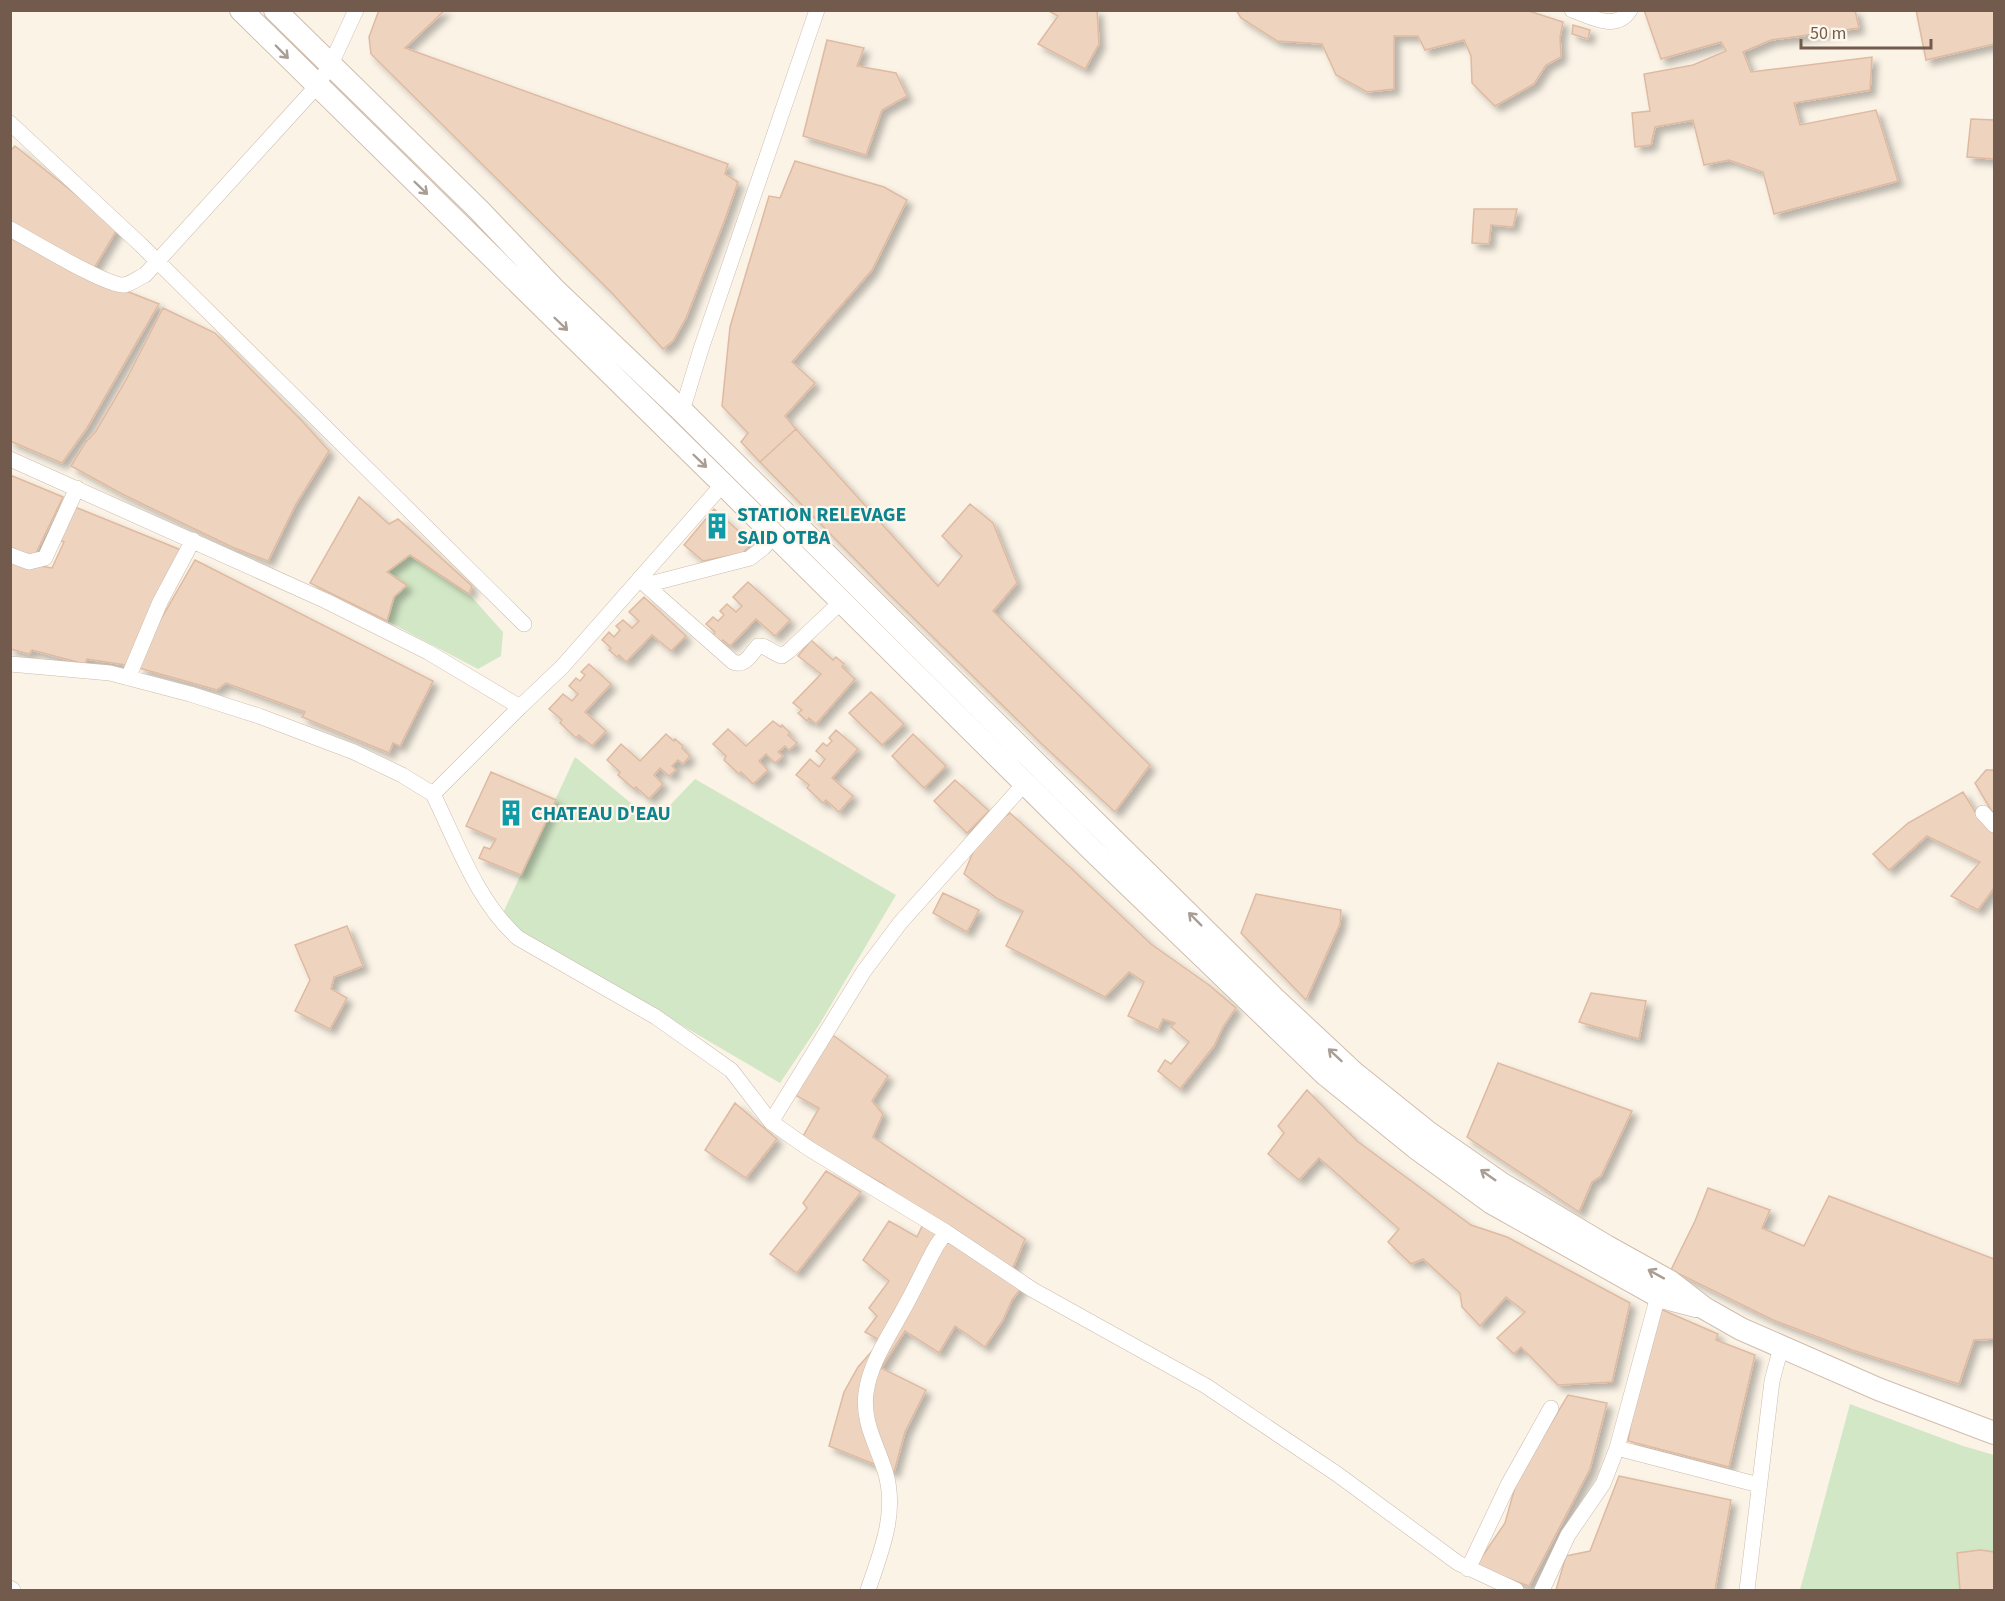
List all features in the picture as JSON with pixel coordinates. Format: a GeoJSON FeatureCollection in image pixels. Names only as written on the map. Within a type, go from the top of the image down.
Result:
{"type":"FeatureCollection","features":[{"type":"Feature","properties":{"kind":"main road"},"geometry":{"type":"LineString","coordinates":[[241,10],[316,87],[775,535],[1025,783],[1326,1075],[1415,1148],[1492,1203],[1658,1296],[1704,1308]]}},
{"type":"Feature","properties":{"kind":"main road"},"geometry":{"type":"LineString","coordinates":[[274,10],[479,210],[555,290],[682,411],[1092,819],[1277,1001],[1353,1072],[1429,1133],[1502,1184],[1669,1281],[1704,1308],[1741,1329],[1878,1389],[1995,1433]]}},
{"type":"Feature","properties":{"kind":"street"},"geometry":{"type":"LineString","coordinates":[[10,229],[87,271],[118,284],[132,282],[145,275],[316,87],[331,64],[357,10]]}},
{"type":"Feature","properties":{"kind":"street"},"geometry":{"type":"LineString","coordinates":[[682,411],[817,10]]}},
{"type":"Feature","properties":{"kind":"street"},"geometry":{"type":"LineString","coordinates":[[1572,10],[1612,22],[1622,20],[1630,10]]}},
{"type":"Feature","properties":{"kind":"street"},"geometry":{"type":"LineString","coordinates":[[13,131],[157,261],[524,624]]}},
{"type":"Feature","properties":{"kind":"street"},"geometry":{"type":"LineString","coordinates":[[10,459],[326,601],[428,652],[520,707]]}},
{"type":"Feature","properties":{"kind":"street"},"geometry":{"type":"LineString","coordinates":[[433,794],[563,666],[643,582],[723,484]]}},
{"type":"Feature","properties":{"kind":"street"},"geometry":{"type":"LineString","coordinates":[[10,555],[29,562],[45,558],[77,488]]}},
{"type":"Feature","properties":{"kind":"street"},"geometry":{"type":"LineString","coordinates":[[643,582],[750,558],[775,535]]}},
{"type":"Feature","properties":{"kind":"street"},"geometry":{"type":"LineString","coordinates":[[128,678],[160,602],[193,540]]}},
{"type":"Feature","properties":{"kind":"street"},"geometry":{"type":"LineString","coordinates":[[643,582],[733,662],[739,664],[743,663],[760,645],[782,656],[842,601]]}},
{"type":"Feature","properties":{"kind":"street"},"geometry":{"type":"LineString","coordinates":[[10,664],[110,673],[209,700],[344,748],[393,770],[433,794],[473,876],[502,924],[518,938],[656,1017],[731,1070],[771,1122],[808,1148],[946,1232],[1033,1290],[1206,1386],[1337,1474],[1468,1569],[1516,1590]]}},
{"type":"Feature","properties":{"kind":"street"},"geometry":{"type":"LineString","coordinates":[[771,1122],[864,971],[900,923],[1025,783]]}},
{"type":"Feature","properties":{"kind":"street"},"geometry":{"type":"LineString","coordinates":[[1983,813],[1995,825]]}},
{"type":"Feature","properties":{"kind":"street"},"geometry":{"type":"LineString","coordinates":[[868,1590],[889,1523],[890,1498],[886,1472],[866,1418],[866,1393],[874,1364],[946,1232]]}},
{"type":"Feature","properties":{"kind":"street"},"geometry":{"type":"LineString","coordinates":[[1542,1590],[1568,1535],[1603,1484],[1617,1448],[1658,1296]]}},
{"type":"Feature","properties":{"kind":"street"},"geometry":{"type":"LineString","coordinates":[[1747,1590],[1772,1381],[1781,1347]]}},
{"type":"Feature","properties":{"kind":"street"},"geometry":{"type":"LineString","coordinates":[[1468,1569],[1508,1485],[1551,1408]]}},
{"type":"Feature","properties":{"kind":"street"},"geometry":{"type":"LineString","coordinates":[[1617,1448],[1759,1485]]}},
{"type":"Feature","properties":{"kind":"green space"},"geometry":{"type":"Polygon","coordinates":[[[410,555],[469,594],[503,632],[501,656],[478,669],[387,621],[394,597],[407,585],[387,572],[410,555]]]}},
{"type":"Feature","properties":{"kind":"green space"},"geometry":{"type":"Polygon","coordinates":[[[575,757],[654,822],[695,779],[896,895],[819,1025],[780,1083],[506,922],[503,913],[575,757]]]}},
{"type":"Feature","properties":{"kind":"green space"},"geometry":{"type":"Polygon","coordinates":[[[1850,1404],[1963,1446],[1994,1455],[1994,1590],[1800,1590],[1850,1404]]]}},
{"type":"Feature","properties":{"kind":"building"},"geometry":{"type":"Polygon","coordinates":[[[379,10],[445,10],[405,48],[728,164],[725,174],[738,182],[686,318],[673,341],[663,349],[611,292],[371,54],[369,37],[379,10]]]}},
{"type":"Feature","properties":{"kind":"building"},"geometry":{"type":"Polygon","coordinates":[[[1047,10],[1097,10],[1099,44],[1085,69],[1038,44],[1058,16],[1047,10]]]}},
{"type":"Feature","properties":{"kind":"building"},"geometry":{"type":"Polygon","coordinates":[[[1236,10],[1526,10],[1563,22],[1560,37],[1561,57],[1546,65],[1534,84],[1495,106],[1472,83],[1471,56],[1464,40],[1425,50],[1418,36],[1394,36],[1394,89],[1367,92],[1336,75],[1322,44],[1277,41],[1241,18],[1236,10]]]}},
{"type":"Feature","properties":{"kind":"building"},"geometry":{"type":"Polygon","coordinates":[[[1644,10],[1855,10],[1859,28],[1771,40],[1743,52],[1751,72],[1872,57],[1870,90],[1794,103],[1800,125],[1876,110],[1898,181],[1774,214],[1763,172],[1729,160],[1704,165],[1693,120],[1655,127],[1651,145],[1635,147],[1632,113],[1650,111],[1644,74],[1693,65],[1726,51],[1721,42],[1661,59],[1644,10]]]}},
{"type":"Feature","properties":{"kind":"building"},"geometry":{"type":"Polygon","coordinates":[[[1916,10],[1994,10],[1994,44],[1926,60],[1916,10]]]}},
{"type":"Feature","properties":{"kind":"building"},"geometry":{"type":"Polygon","coordinates":[[[1573,25],[1590,30],[1588,39],[1572,34],[1573,25]]]}},
{"type":"Feature","properties":{"kind":"building"},"geometry":{"type":"Polygon","coordinates":[[[827,40],[864,48],[857,66],[896,73],[907,96],[882,110],[866,155],[803,136],[827,40]]]}},
{"type":"Feature","properties":{"kind":"building"},"geometry":{"type":"Polygon","coordinates":[[[1971,119],[1994,120],[1994,159],[1967,157],[1971,119]]]}},
{"type":"Feature","properties":{"kind":"building"},"geometry":{"type":"Polygon","coordinates":[[[15,146],[118,228],[93,270],[10,223],[10,151],[15,146]]]}},
{"type":"Feature","properties":{"kind":"building"},"geometry":{"type":"Polygon","coordinates":[[[795,161],[884,187],[907,200],[872,270],[792,362],[815,383],[785,416],[796,429],[760,462],[741,442],[748,433],[722,406],[730,327],[769,196],[780,198],[795,161]]]}},
{"type":"Feature","properties":{"kind":"building"},"geometry":{"type":"Polygon","coordinates":[[[1474,209],[1517,209],[1513,227],[1491,225],[1489,244],[1472,243],[1474,209]]]}},
{"type":"Feature","properties":{"kind":"building"},"geometry":{"type":"Polygon","coordinates":[[[10,238],[78,272],[159,304],[87,428],[62,463],[10,441],[10,238]]]}},
{"type":"Feature","properties":{"kind":"building"},"geometry":{"type":"Polygon","coordinates":[[[163,308],[215,333],[329,451],[296,504],[268,561],[232,547],[124,495],[71,466],[85,443],[96,431],[126,380],[163,308]]]}},
{"type":"Feature","properties":{"kind":"building"},"geometry":{"type":"Polygon","coordinates":[[[796,429],[938,586],[962,556],[942,536],[970,504],[993,523],[1017,583],[993,611],[1150,765],[1115,812],[886,591],[760,462],[796,429]]]}},
{"type":"Feature","properties":{"kind":"building"},"geometry":{"type":"Polygon","coordinates":[[[10,475],[63,497],[36,553],[28,558],[10,551],[10,475]]]}},
{"type":"Feature","properties":{"kind":"building"},"geometry":{"type":"Polygon","coordinates":[[[359,497],[389,524],[398,519],[472,586],[469,594],[410,555],[387,572],[407,585],[394,597],[387,621],[310,583],[359,497]]]}},
{"type":"Feature","properties":{"kind":"building"},"geometry":{"type":"Polygon","coordinates":[[[75,507],[181,550],[126,665],[87,659],[85,664],[32,650],[29,654],[10,649],[10,561],[52,568],[64,542],[59,540],[75,507]]]}},
{"type":"Feature","properties":{"kind":"building","name":"STATION RELEVAGE SAID OTBA"},"geometry":{"type":"Polygon","coordinates":[[[714,509],[752,543],[743,553],[703,561],[684,545],[714,509]]]}},
{"type":"Feature","properties":{"kind":"building"},"geometry":{"type":"Polygon","coordinates":[[[195,560],[433,681],[400,746],[393,743],[389,753],[302,717],[305,712],[226,683],[217,690],[139,668],[157,626],[195,560]]]}},
{"type":"Feature","properties":{"kind":"building"},"geometry":{"type":"Polygon","coordinates":[[[748,582],[790,620],[775,636],[756,619],[730,646],[713,635],[715,632],[706,624],[713,617],[718,621],[724,615],[720,611],[727,604],[736,612],[742,606],[733,597],[748,582]]]}},
{"type":"Feature","properties":{"kind":"building"},"geometry":{"type":"Polygon","coordinates":[[[644,597],[686,636],[671,651],[652,635],[626,662],[609,650],[611,648],[602,640],[609,632],[614,637],[620,630],[616,626],[623,620],[632,628],[639,621],[629,612],[644,597]]]}},
{"type":"Feature","properties":{"kind":"building"},"geometry":{"type":"Polygon","coordinates":[[[811,640],[833,660],[836,657],[844,664],[842,667],[855,679],[816,724],[809,718],[807,721],[798,713],[802,710],[793,703],[821,674],[798,656],[811,640]]]}},
{"type":"Feature","properties":{"kind":"building"},"geometry":{"type":"Polygon","coordinates":[[[589,664],[611,684],[585,712],[606,731],[592,746],[579,735],[576,738],[560,723],[562,720],[549,709],[563,694],[572,701],[578,694],[569,686],[576,678],[580,681],[585,675],[581,672],[589,664]]]}},
{"type":"Feature","properties":{"kind":"building"},"geometry":{"type":"Polygon","coordinates":[[[871,692],[904,724],[882,745],[849,713],[871,692]]]}},
{"type":"Feature","properties":{"kind":"building"},"geometry":{"type":"Polygon","coordinates":[[[773,721],[781,727],[782,725],[797,743],[789,750],[785,746],[778,752],[783,756],[775,763],[766,754],[759,761],[768,770],[753,784],[724,760],[726,756],[713,744],[728,729],[746,746],[773,721]]]}},
{"type":"Feature","properties":{"kind":"building"},"geometry":{"type":"Polygon","coordinates":[[[836,730],[858,749],[832,778],[853,796],[839,812],[826,800],[823,803],[807,788],[809,785],[796,775],[810,759],[819,767],[825,759],[816,751],[823,743],[827,746],[832,741],[829,738],[836,730]]]}},
{"type":"Feature","properties":{"kind":"building"},"geometry":{"type":"Polygon","coordinates":[[[666,734],[683,746],[682,748],[690,756],[683,764],[678,760],[672,766],[676,770],[669,776],[660,768],[654,775],[663,784],[649,799],[618,775],[620,772],[607,760],[621,744],[640,761],[666,734]]]}},
{"type":"Feature","properties":{"kind":"building"},"geometry":{"type":"Polygon","coordinates":[[[913,734],[946,766],[924,788],[892,756],[913,734]]]}},
{"type":"Feature","properties":{"kind":"building"},"geometry":{"type":"Polygon","coordinates":[[[1986,770],[1994,770],[1994,815],[1975,783],[1986,770]]]}},
{"type":"Feature","properties":{"kind":"building","name":"CHATEAU D'EAU"},"geometry":{"type":"Polygon","coordinates":[[[491,772],[556,800],[521,875],[479,858],[484,847],[490,849],[496,839],[466,826],[491,772]]]}},
{"type":"Feature","properties":{"kind":"building"},"geometry":{"type":"Polygon","coordinates":[[[955,780],[989,811],[967,833],[934,801],[955,780]]]}},
{"type":"Feature","properties":{"kind":"building"},"geometry":{"type":"Polygon","coordinates":[[[1963,792],[1977,815],[1994,831],[1994,888],[1978,910],[1951,896],[1980,862],[1927,836],[1889,870],[1873,854],[1908,823],[1963,792]]]}},
{"type":"Feature","properties":{"kind":"building"},"geometry":{"type":"Polygon","coordinates":[[[1010,813],[1151,944],[1209,985],[1236,1008],[1214,1046],[1180,1089],[1158,1071],[1165,1060],[1171,1064],[1189,1042],[1171,1027],[1175,1023],[1163,1019],[1158,1030],[1128,1016],[1144,982],[1129,972],[1105,997],[1006,946],[1023,911],[998,899],[964,874],[975,847],[999,820],[1010,813]]]}},
{"type":"Feature","properties":{"kind":"building"},"geometry":{"type":"Polygon","coordinates":[[[943,893],[979,910],[967,932],[933,913],[943,893]]]}},
{"type":"Feature","properties":{"kind":"building"},"geometry":{"type":"Polygon","coordinates":[[[1256,894],[1341,910],[1340,924],[1306,1000],[1241,933],[1256,894]]]}},
{"type":"Feature","properties":{"kind":"building"},"geometry":{"type":"Polygon","coordinates":[[[347,926],[363,966],[334,977],[331,989],[347,998],[330,1029],[295,1011],[310,980],[295,945],[347,926]]]}},
{"type":"Feature","properties":{"kind":"building"},"geometry":{"type":"Polygon","coordinates":[[[1591,993],[1646,1001],[1639,1039],[1579,1022],[1591,993]]]}},
{"type":"Feature","properties":{"kind":"building"},"geometry":{"type":"Polygon","coordinates":[[[830,1033],[888,1076],[872,1101],[883,1114],[873,1137],[1025,1239],[1012,1270],[904,1202],[883,1184],[802,1138],[819,1108],[795,1095],[830,1033]]]}},
{"type":"Feature","properties":{"kind":"building"},"geometry":{"type":"Polygon","coordinates":[[[1498,1063],[1632,1111],[1601,1176],[1592,1182],[1579,1212],[1467,1137],[1498,1063]]]}},
{"type":"Feature","properties":{"kind":"building"},"geometry":{"type":"Polygon","coordinates":[[[1307,1090],[1357,1141],[1471,1225],[1507,1237],[1630,1303],[1612,1382],[1558,1385],[1521,1347],[1514,1354],[1497,1338],[1525,1312],[1506,1297],[1480,1326],[1462,1307],[1460,1293],[1423,1259],[1411,1264],[1388,1242],[1399,1229],[1319,1158],[1299,1180],[1268,1154],[1284,1133],[1278,1126],[1307,1090]]]}},
{"type":"Feature","properties":{"kind":"building"},"geometry":{"type":"Polygon","coordinates":[[[735,1103],[777,1139],[746,1178],[705,1150],[735,1103]]]}},
{"type":"Feature","properties":{"kind":"building"},"geometry":{"type":"Polygon","coordinates":[[[826,1171],[861,1192],[797,1273],[770,1254],[807,1208],[803,1203],[826,1171]]]}},
{"type":"Feature","properties":{"kind":"building"},"geometry":{"type":"Polygon","coordinates":[[[1708,1188],[1770,1210],[1762,1228],[1804,1246],[1829,1196],[1994,1259],[1994,1339],[1974,1340],[1959,1384],[1852,1350],[1773,1320],[1671,1270],[1708,1188]]]}},
{"type":"Feature","properties":{"kind":"building"},"geometry":{"type":"Polygon","coordinates":[[[889,1221],[917,1237],[923,1224],[1022,1287],[985,1347],[955,1326],[939,1353],[905,1331],[881,1368],[926,1390],[905,1432],[894,1472],[829,1446],[844,1392],[858,1367],[881,1341],[865,1332],[877,1316],[869,1308],[889,1281],[863,1260],[889,1221]]]}},
{"type":"Feature","properties":{"kind":"building"},"geometry":{"type":"Polygon","coordinates":[[[1658,1308],[1718,1334],[1716,1340],[1755,1355],[1729,1467],[1628,1441],[1638,1382],[1643,1379],[1658,1308]]]}},
{"type":"Feature","properties":{"kind":"building"},"geometry":{"type":"Polygon","coordinates":[[[1568,1395],[1607,1403],[1590,1469],[1529,1586],[1475,1567],[1505,1523],[1517,1480],[1568,1395]]]}},
{"type":"Feature","properties":{"kind":"building"},"geometry":{"type":"Polygon","coordinates":[[[1619,1476],[1731,1500],[1715,1590],[1556,1590],[1566,1556],[1590,1551],[1619,1476]]]}},
{"type":"Feature","properties":{"kind":"building"},"geometry":{"type":"Polygon","coordinates":[[[1980,1550],[1994,1552],[1994,1590],[1960,1590],[1957,1553],[1980,1550]]]}},
{"type":"Feature","properties":{"kind":"place","name":"STATION RELEVAGE SAID OTBA"},"geometry":{"type":"Point","coordinates":[717,526]}},
{"type":"Feature","properties":{"kind":"place","name":"CHATEAU D'EAU"},"geometry":{"type":"Point","coordinates":[511,813]}}]}
